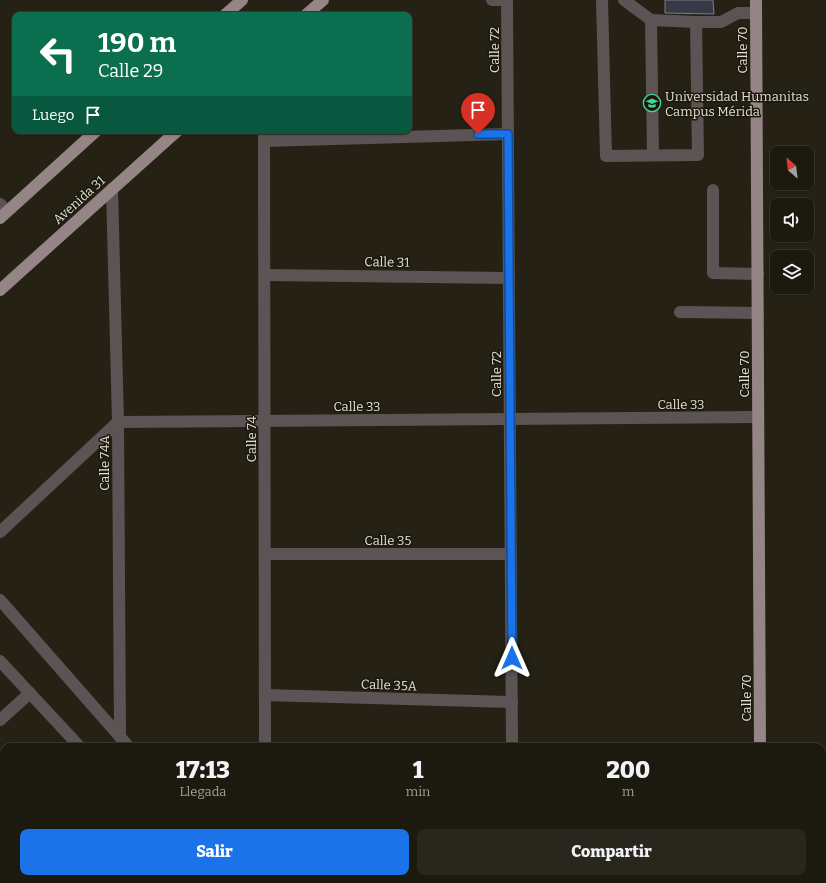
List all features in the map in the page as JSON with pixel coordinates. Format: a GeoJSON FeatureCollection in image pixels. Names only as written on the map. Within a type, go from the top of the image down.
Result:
{"type":"FeatureCollection","features":[{"type":"Feature","properties":{"kind":"main road"},"geometry":{"type":"LineString","coordinates":[[228,12],[242,0]]}},
{"type":"Feature","properties":{"kind":"main road"},"geometry":{"type":"LineString","coordinates":[[309,12],[323,0]]}},
{"type":"Feature","properties":{"kind":"main road","name":"Calle 70"},"geometry":{"type":"LineString","coordinates":[[756,0],[760,743]]}},
{"type":"Feature","properties":{"kind":"main road"},"geometry":{"type":"LineString","coordinates":[[2,211],[92,134]]}},
{"type":"Feature","properties":{"kind":"main road","name":"Avenida 31"},"geometry":{"type":"LineString","coordinates":[[0,290],[174,134]]}},
{"type":"Feature","properties":{"kind":"street"},"geometry":{"type":"LineString","coordinates":[[492,0],[507,0]]}},
{"type":"Feature","properties":{"kind":"street","name":"Calle 72"},"geometry":{"type":"LineString","coordinates":[[507,0],[512,743]]}},
{"type":"Feature","properties":{"kind":"street"},"geometry":{"type":"LineString","coordinates":[[602,0],[606,156],[698,155],[696,22]]}},
{"type":"Feature","properties":{"kind":"street"},"geometry":{"type":"LineString","coordinates":[[624,0],[652,20],[721,22],[738,13],[756,13]]}},
{"type":"Feature","properties":{"kind":"street"},"geometry":{"type":"LineString","coordinates":[[652,20],[653,155]]}},
{"type":"Feature","properties":{"kind":"street"},"geometry":{"type":"LineString","coordinates":[[264,136],[508,134]]}},
{"type":"Feature","properties":{"kind":"street","name":"Calle 74"},"geometry":{"type":"LineString","coordinates":[[264,136],[266,554],[265,743]]}},
{"type":"Feature","properties":{"kind":"street","name":"Calle 74A"},"geometry":{"type":"LineString","coordinates":[[112,189],[118,422],[120,737]]}},
{"type":"Feature","properties":{"kind":"street"},"geometry":{"type":"LineString","coordinates":[[713,190],[713,273],[758,274]]}},
{"type":"Feature","properties":{"kind":"street","name":"Calle 31"},"geometry":{"type":"LineString","coordinates":[[265,275],[509,278]]}},
{"type":"Feature","properties":{"kind":"street"},"geometry":{"type":"LineString","coordinates":[[680,312],[758,312]]}},
{"type":"Feature","properties":{"kind":"street","name":"Calle 33"},"geometry":{"type":"LineString","coordinates":[[118,422],[758,417]]}},
{"type":"Feature","properties":{"kind":"street"},"geometry":{"type":"LineString","coordinates":[[0,532],[118,422]]}},
{"type":"Feature","properties":{"kind":"street","name":"Calle 35"},"geometry":{"type":"LineString","coordinates":[[266,554],[511,554]]}},
{"type":"Feature","properties":{"kind":"street"},"geometry":{"type":"LineString","coordinates":[[0,600],[125,743]]}},
{"type":"Feature","properties":{"kind":"street"},"geometry":{"type":"LineString","coordinates":[[0,661],[76,743]]}},
{"type":"Feature","properties":{"kind":"street"},"geometry":{"type":"LineString","coordinates":[[0,720],[30,693]]}},
{"type":"Feature","properties":{"kind":"street","name":"Calle 35A"},"geometry":{"type":"LineString","coordinates":[[264,695],[512,702]]}},
{"type":"Feature","properties":{"kind":"building"},"geometry":{"type":"Polygon","coordinates":[[[665,0],[713,0],[714,14],[665,13],[665,0]]]}},
{"type":"Feature","properties":{"kind":"place","name":"Universidad Humanitas Campus Mérida"},"geometry":{"type":"Point","coordinates":[652,103]}},
{"type":"Feature","properties":{"kind":"route"},"geometry":{"type":"LineString","coordinates":[[478,134],[508,134],[512,658]]}}]}
